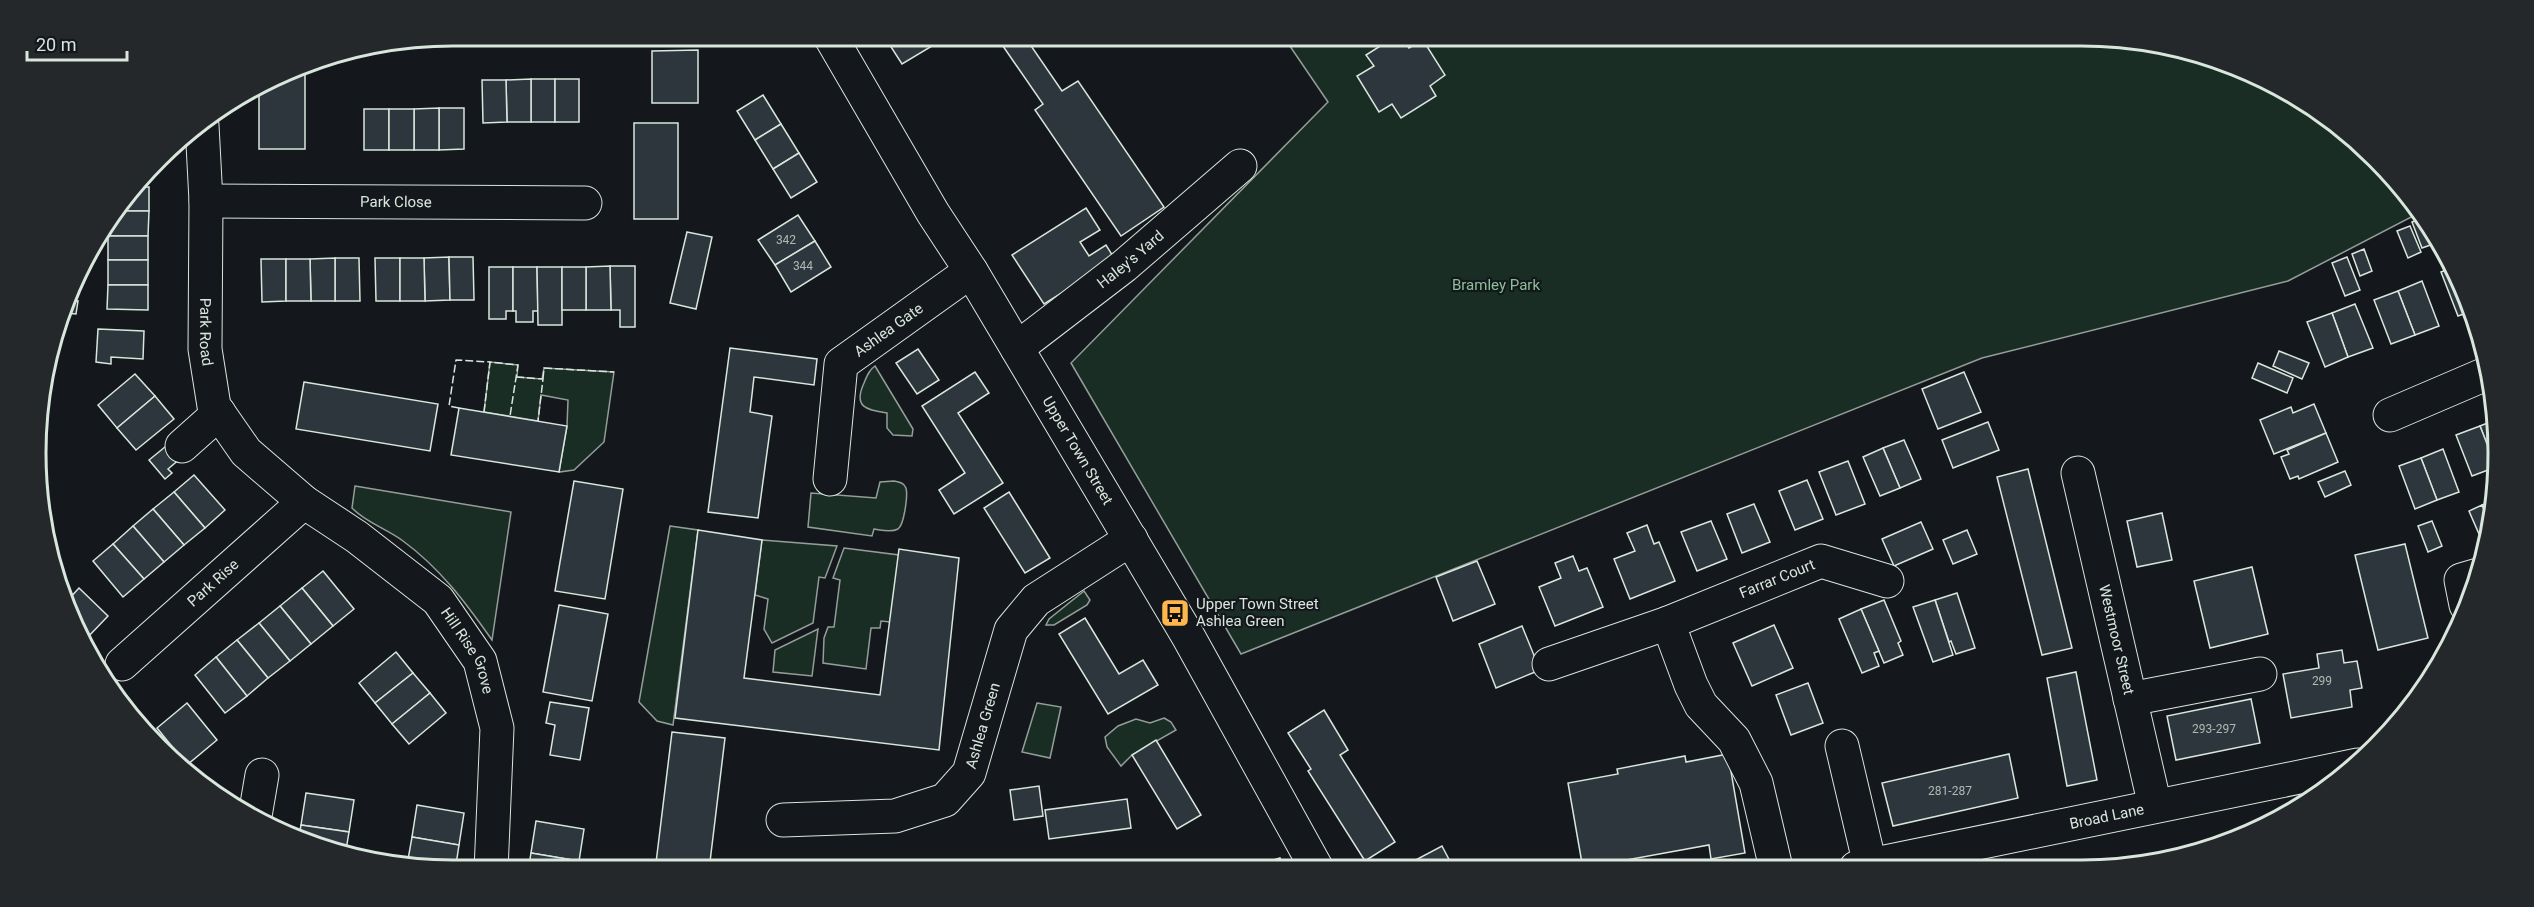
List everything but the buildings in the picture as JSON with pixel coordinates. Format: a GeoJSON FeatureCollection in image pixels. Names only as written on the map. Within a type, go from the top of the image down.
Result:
{"type":"FeatureCollection","features":[{"type":"Feature","properties":{"kind":"street","name":"Upper Town Street"},"geometry":{"type":"LineString","coordinates":[[836,46],[933,213],[1017,348],[1188,636],[1312,860]]}},
{"type":"Feature","properties":{"kind":"street","name":"Park Road"},"geometry":{"type":"LineString","coordinates":[[202,134],[206,201],[205,349],[214,406],[246,452],[304,502]]}},
{"type":"Feature","properties":{"kind":"street","name":"Haley's Yard"},"geometry":{"type":"LineString","coordinates":[[1017,348],[1124,266],[1240,166]]}},
{"type":"Feature","properties":{"kind":"street","name":"Park Close"},"geometry":{"type":"LineString","coordinates":[[206,201],[585,203]]}},
{"type":"Feature","properties":{"kind":"street","name":"Ashlea Gate"},"geometry":{"type":"LineString","coordinates":[[830,479],[841,364],[970,271]]}},
{"type":"Feature","properties":{"kind":"street"},"geometry":{"type":"LineString","coordinates":[[2390,415],[2480,376]]}},
{"type":"Feature","properties":{"kind":"street"},"geometry":{"type":"LineString","coordinates":[[182,446],[219,413]]}},
{"type":"Feature","properties":{"kind":"street","name":"Westmoor Street"},"geometry":{"type":"LineString","coordinates":[[2078,473],[2155,806]]}},
{"type":"Feature","properties":{"kind":"street","name":"Park Rise"},"geometry":{"type":"LineString","coordinates":[[122,664],[304,502]]}},
{"type":"Feature","properties":{"kind":"street","name":"Hill Rise Grove"},"geometry":{"type":"LineString","coordinates":[[304,502],[357,537],[438,600],[480,661],[497,728],[491,860]]}},
{"type":"Feature","properties":{"kind":"street","name":"Ashlea Green"},"geometry":{"type":"LineString","coordinates":[[783,820],[895,816],[945,800],[969,772],[1011,630],[1036,600],[1131,539]]}},
{"type":"Feature","properties":{"kind":"street","name":"Farrar Court"},"geometry":{"type":"LineString","coordinates":[[1549,664],[1668,623],[1821,561],[1887,581]]}},
{"type":"Feature","properties":{"kind":"street"},"geometry":{"type":"LineString","coordinates":[[2463,592],[2461,580],[2468,578]]}},
{"type":"Feature","properties":{"kind":"street"},"geometry":{"type":"LineString","coordinates":[[1668,623],[1691,685],[1701,705],[1734,740],[1756,783],[1774,860]]}},
{"type":"Feature","properties":{"kind":"street"},"geometry":{"type":"LineString","coordinates":[[2130,699],[2260,674]]}},
{"type":"Feature","properties":{"kind":"street"},"geometry":{"type":"LineString","coordinates":[[1842,746],[1862,860]]}},
{"type":"Feature","properties":{"kind":"street","name":"Broad Lane"},"geometry":{"type":"LineString","coordinates":[[1897,860],[2336,769]]}},
{"type":"Feature","properties":{"kind":"street"},"geometry":{"type":"LineString","coordinates":[[256,809],[262,775]]}},
{"type":"Feature","properties":{"kind":"green space","name":"Bramley Park"},"geometry":{"type":"Polygon","coordinates":[[[1290,46],[2107,47],[2186,60],[2261,88],[2307,115],[2349,148],[2386,185],[2411,217],[2288,281],[1982,358],[1241,654],[1071,363],[1328,102],[1290,46]]]}},
{"type":"Feature","properties":{"kind":"green space"},"geometry":{"type":"Polygon","coordinates":[[[490,362],[518,365],[517,377],[542,379],[544,368],[614,372],[604,442],[574,470],[559,472],[567,426],[568,400],[541,395],[538,421],[484,412],[490,362]]]}},
{"type":"Feature","properties":{"kind":"green space"},"geometry":{"type":"Polygon","coordinates":[[[875,366],[913,429],[912,436],[893,435],[887,428],[887,413],[868,409],[861,402],[864,383],[875,366]]]}},
{"type":"Feature","properties":{"kind":"green space"},"geometry":{"type":"Polygon","coordinates":[[[880,482],[900,482],[906,488],[904,516],[898,529],[889,531],[874,529],[872,536],[808,527],[811,493],[876,498],[880,482]]]}},
{"type":"Feature","properties":{"kind":"green space"},"geometry":{"type":"Polygon","coordinates":[[[355,486],[511,512],[492,640],[441,574],[403,541],[352,508],[355,486]]]}},
{"type":"Feature","properties":{"kind":"green space"},"geometry":{"type":"Polygon","coordinates":[[[670,526],[698,530],[673,725],[657,721],[639,702],[670,526]]]}},
{"type":"Feature","properties":{"kind":"green space"},"geometry":{"type":"Polygon","coordinates":[[[762,540],[837,546],[825,578],[819,577],[813,623],[772,643],[764,629],[768,599],[755,595],[762,540]]]}},
{"type":"Feature","properties":{"kind":"green space"},"geometry":{"type":"Polygon","coordinates":[[[844,548],[899,555],[890,622],[881,621],[880,628],[871,628],[866,669],[823,663],[824,638],[828,627],[834,627],[840,580],[833,578],[844,548]]]}},
{"type":"Feature","properties":{"kind":"green space"},"geometry":{"type":"Polygon","coordinates":[[[1084,591],[1090,600],[1087,605],[1054,625],[1046,625],[1049,619],[1084,591]]]}},
{"type":"Feature","properties":{"kind":"green space"},"geometry":{"type":"Polygon","coordinates":[[[818,629],[812,676],[773,672],[775,650],[818,629]]]}},
{"type":"Feature","properties":{"kind":"green space"},"geometry":{"type":"Polygon","coordinates":[[[1037,703],[1061,707],[1050,758],[1022,752],[1037,703]]]}},
{"type":"Feature","properties":{"kind":"green space"},"geometry":{"type":"Polygon","coordinates":[[[1164,718],[1171,722],[1176,730],[1132,755],[1121,766],[1107,747],[1105,737],[1118,726],[1136,719],[1150,723],[1164,718]]]}},
{"type":"Feature","properties":{"kind":"fence"},"geometry":{"type":"LineString","coordinates":[[459,408],[449,406],[456,360],[490,362]]}},
{"type":"Feature","properties":{"kind":"fence"},"geometry":{"type":"LineString","coordinates":[[484,412],[490,362],[518,365],[510,416]]}},
{"type":"Feature","properties":{"kind":"fence"},"geometry":{"type":"LineString","coordinates":[[543,379],[544,368],[614,372]]}},
{"type":"Feature","properties":{"kind":"fence"},"geometry":{"type":"LineString","coordinates":[[516,377],[543,379],[538,421]]}},
{"type":"Feature","properties":{"kind":"place","name":"Upper Town Street Ashlea Green"},"geometry":{"type":"Point","coordinates":[1175,613]}}]}
